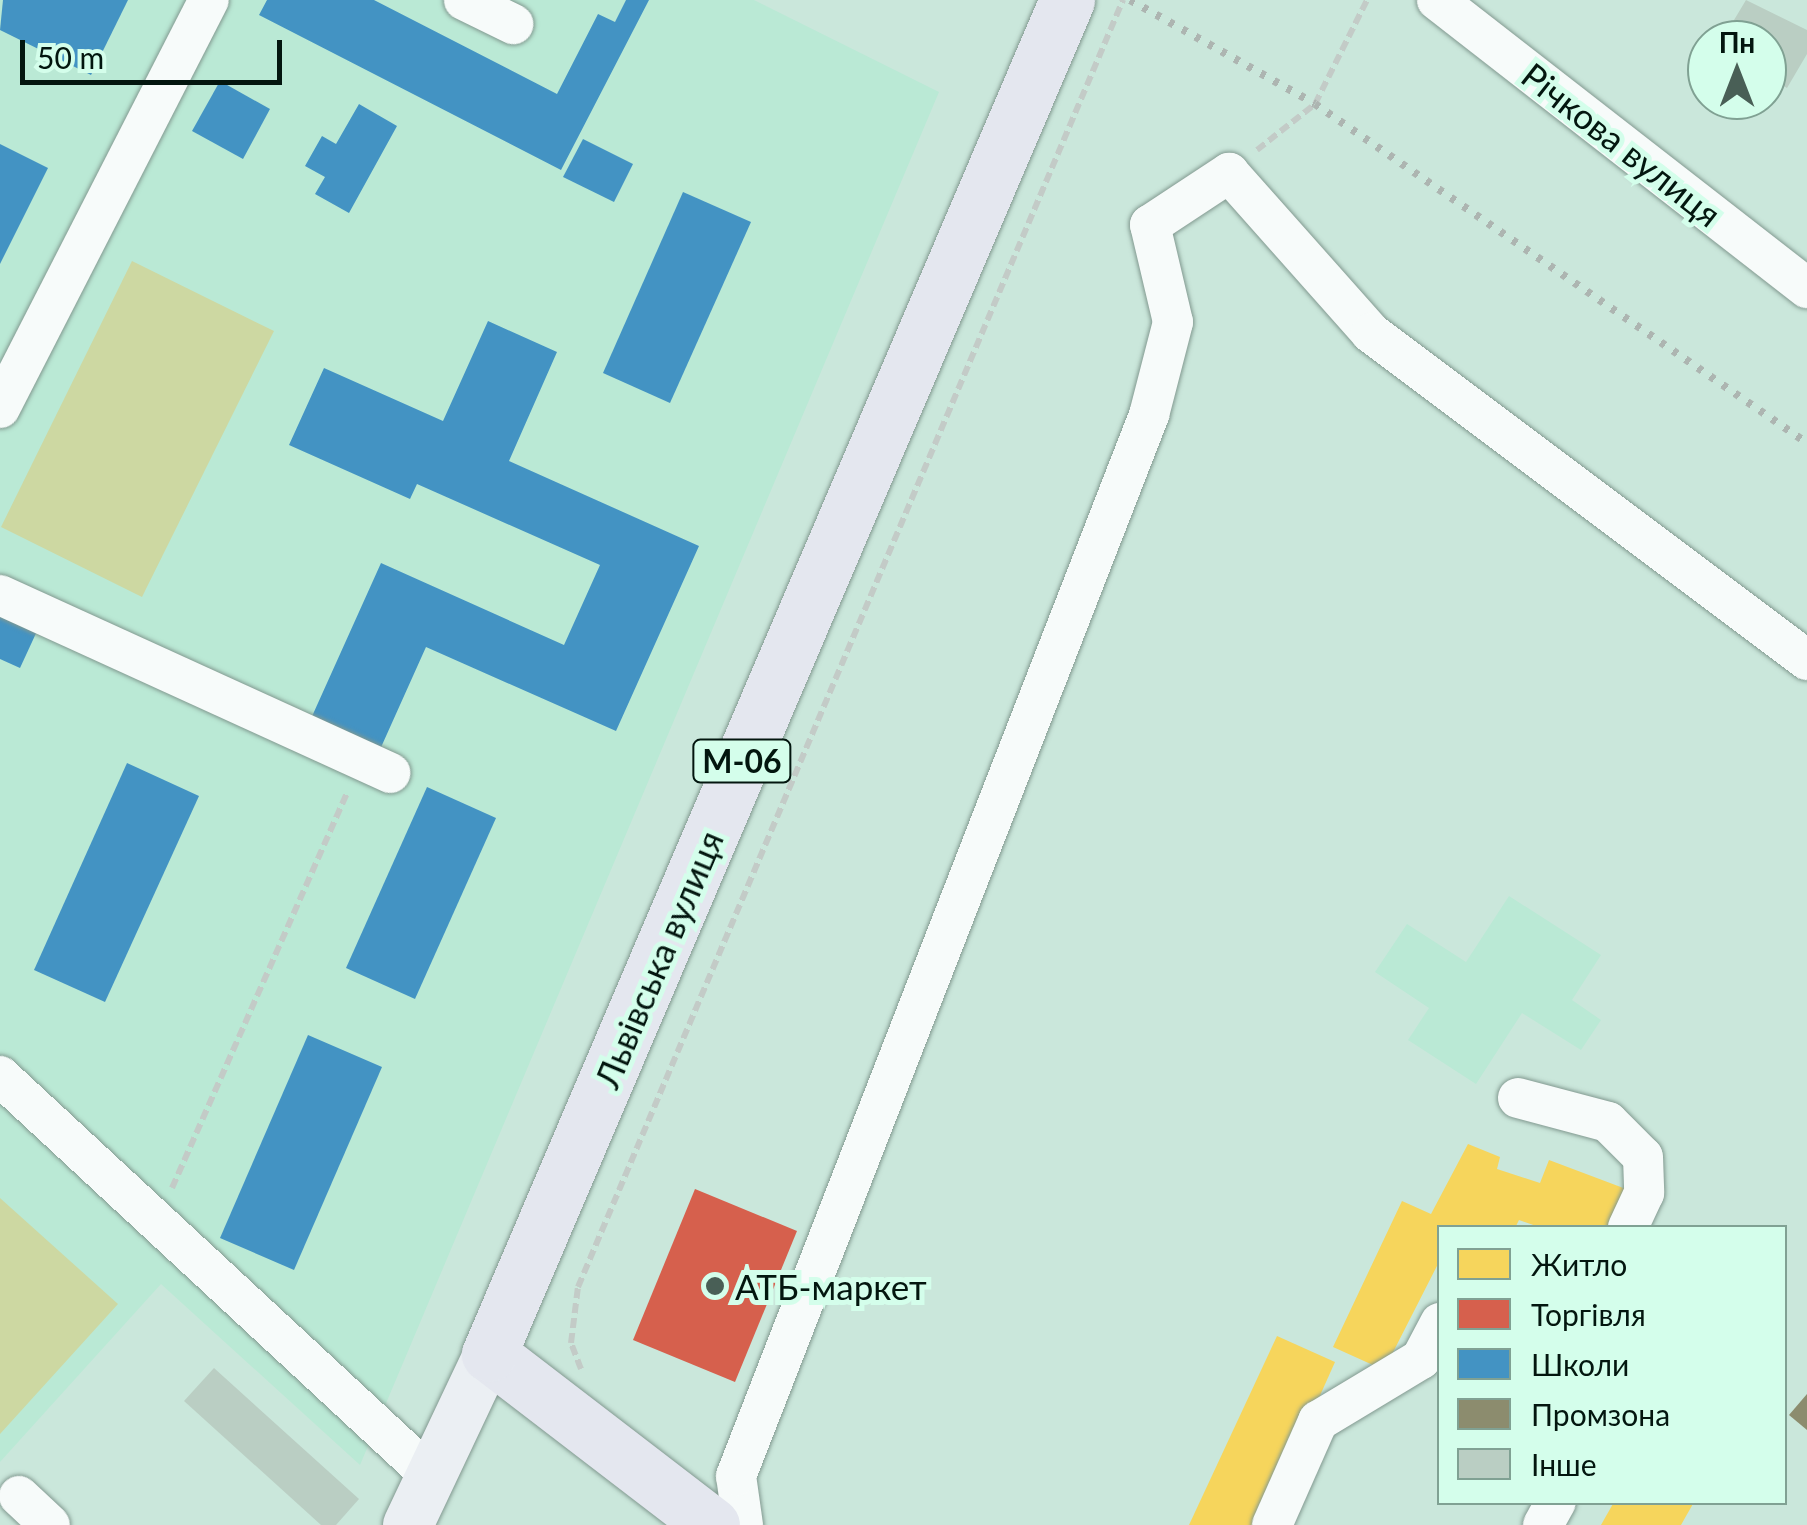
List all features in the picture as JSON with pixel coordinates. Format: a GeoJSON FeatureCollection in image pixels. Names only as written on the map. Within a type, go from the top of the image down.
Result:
{"type":"FeatureCollection","features":[{"type":"Feature","properties":{"kind":"highway","name":"М-06"},"geometry":{"type":"LineString","coordinates":[[1018,182],[1068,0]]}},
{"type":"Feature","properties":{"kind":"highway","name":"Львівська вулиця"},"geometry":{"type":"LineString","coordinates":[[489,1354],[1018,182]]}},
{"type":"Feature","properties":{"kind":"highway"},"geometry":{"type":"LineString","coordinates":[[489,1354],[693,1512]]}},
{"type":"Feature","properties":{"kind":"main road","name":"Львівська вулиця"},"geometry":{"type":"LineString","coordinates":[[408,1525],[489,1354]]}},
{"type":"Feature","properties":{"kind":"street"},"geometry":{"type":"LineString","coordinates":[[0,408],[209,0]]}},
{"type":"Feature","properties":{"kind":"street"},"geometry":{"type":"LineString","coordinates":[[464,0],[513,24]]}},
{"type":"Feature","properties":{"kind":"street","name":"Річкова вулиця"},"geometry":{"type":"LineString","coordinates":[[1436,0],[1807,288]]}},
{"type":"Feature","properties":{"kind":"street"},"geometry":{"type":"LineString","coordinates":[[693,1512],[736,1476],[1149,416],[1174,322],[1150,225],[1230,173],[1371,334],[1807,660]]}},
{"type":"Feature","properties":{"kind":"street"},"geometry":{"type":"LineString","coordinates":[[0,594],[376,767]]}},
{"type":"Feature","properties":{"kind":"street"},"geometry":{"type":"LineString","coordinates":[[0,1076],[429,1474]]}},
{"type":"Feature","properties":{"kind":"street"},"geometry":{"type":"LineString","coordinates":[[1518,1098],[1608,1122],[1642,1157],[1644,1193],[1629,1225]]}},
{"type":"Feature","properties":{"kind":"street"},"geometry":{"type":"LineString","coordinates":[[1272,1525],[1318,1421],[1421,1359],[1437,1329]]}},
{"type":"Feature","properties":{"kind":"street"},"geometry":{"type":"LineString","coordinates":[[736,1476],[743,1525]]}},
{"type":"Feature","properties":{"kind":"street"},"geometry":{"type":"LineString","coordinates":[[19,1496],[50,1525]]}},
{"type":"Feature","properties":{"kind":"path"},"geometry":{"type":"LineString","coordinates":[[586,1383],[572,1343],[578,1287],[1018,182],[1123,0]]}},
{"type":"Feature","properties":{"kind":"path"},"geometry":{"type":"LineString","coordinates":[[1230,173],[1315,104],[1367,0]]}},
{"type":"Feature","properties":{"kind":"path"},"geometry":{"type":"LineString","coordinates":[[157,1221],[376,767]]}},
{"type":"Feature","properties":{"kind":"shaded area"},"geometry":{"type":"Polygon","coordinates":[[[0,0],[754,0],[939,92],[360,1465],[161,1284],[0,1462],[0,0]]]}},
{"type":"Feature","properties":{"kind":"shaded area"},"geometry":{"type":"Polygon","coordinates":[[[132,261],[274,331],[142,597],[1,527],[132,261]]]}},
{"type":"Feature","properties":{"kind":"shaded area"},"geometry":{"type":"Polygon","coordinates":[[[1509,896],[1601,955],[1572,1000],[1601,1020],[1581,1050],[1522,1013],[1476,1084],[1408,1040],[1429,1008],[1375,972],[1407,924],[1466,962],[1509,896]]]}},
{"type":"Feature","properties":{"kind":"shaded area"},"geometry":{"type":"Polygon","coordinates":[[[0,1198],[118,1304],[0,1434],[0,1198]]]}},
{"type":"Feature","properties":{"kind":"building: Житло"},"geometry":{"type":"Polygon","coordinates":[[[1468,1144],[1500,1157],[1497,1169],[1540,1183],[1549,1160],[1626,1189],[1608,1225],[1533,1225],[1519,1220],[1516,1225],[1437,1225],[1437,1266],[1384,1370],[1333,1347],[1402,1201],[1431,1214],[1468,1144]]]}},
{"type":"Feature","properties":{"kind":"building: Житло"},"geometry":{"type":"Polygon","coordinates":[[[1277,1336],[1335,1362],[1262,1525],[1189,1525],[1277,1336]]]}},
{"type":"Feature","properties":{"kind":"building: Житло"},"geometry":{"type":"Polygon","coordinates":[[[1612,1505],[1692,1505],[1681,1525],[1601,1525],[1612,1505]]]}},
{"type":"Feature","properties":{"kind":"building: Торгівля","name":"АТБ-маркет"},"geometry":{"type":"Polygon","coordinates":[[[695,1189],[797,1231],[735,1382],[633,1340],[695,1189]]]}},
{"type":"Feature","properties":{"kind":"building: Школи"},"geometry":{"type":"Polygon","coordinates":[[[3,0],[128,0],[91,75],[0,30],[3,0]]]}},
{"type":"Feature","properties":{"kind":"building: Школи"},"geometry":{"type":"Polygon","coordinates":[[[267,0],[374,0],[557,94],[598,14],[615,22],[626,0],[649,0],[561,170],[259,15],[267,0]]]}},
{"type":"Feature","properties":{"kind":"building: Школи"},"geometry":{"type":"Polygon","coordinates":[[[220,81],[270,109],[243,159],[192,131],[220,81]]]}},
{"type":"Feature","properties":{"kind":"building: Школи"},"geometry":{"type":"Polygon","coordinates":[[[359,104],[397,126],[349,213],[315,194],[325,177],[305,166],[322,136],[336,144],[359,104]]]}},
{"type":"Feature","properties":{"kind":"building: Школи"},"geometry":{"type":"Polygon","coordinates":[[[583,139],[633,164],[614,202],[563,177],[583,139]]]}},
{"type":"Feature","properties":{"kind":"building: Школи"},"geometry":{"type":"Polygon","coordinates":[[[0,144],[48,168],[0,264],[0,144]]]}},
{"type":"Feature","properties":{"kind":"building: Школи"},"geometry":{"type":"Polygon","coordinates":[[[683,192],[751,222],[670,403],[603,373],[683,192]]]}},
{"type":"Feature","properties":{"kind":"building: Школи"},"geometry":{"type":"Polygon","coordinates":[[[488,321],[557,352],[509,461],[699,546],[616,731],[426,647],[378,754],[309,723],[381,563],[564,645],[600,565],[417,484],[410,499],[289,445],[324,368],[443,421],[488,321]]]}},
{"type":"Feature","properties":{"kind":"building: Школи"},"geometry":{"type":"Polygon","coordinates":[[[0,612],[38,629],[20,668],[0,659],[0,612]]]}},
{"type":"Feature","properties":{"kind":"building: Школи"},"geometry":{"type":"Polygon","coordinates":[[[127,763],[199,796],[105,1002],[34,970],[127,763]]]}},
{"type":"Feature","properties":{"kind":"building: Школи"},"geometry":{"type":"Polygon","coordinates":[[[427,787],[496,818],[415,999],[346,968],[427,787]]]}},
{"type":"Feature","properties":{"kind":"building: Школи"},"geometry":{"type":"Polygon","coordinates":[[[308,1035],[382,1067],[294,1270],[220,1238],[308,1035]]]}},
{"type":"Feature","properties":{"kind":"building: Промзона"},"geometry":{"type":"Polygon","coordinates":[[[1807,1394],[1807,1430],[1789,1415],[1807,1394]]]}},
{"type":"Feature","properties":{"kind":"building: Інше"},"geometry":{"type":"Polygon","coordinates":[[[1746,0],[1787,20],[1734,20],[1746,0]]]}},
{"type":"Feature","properties":{"kind":"building: Інше"},"geometry":{"type":"Polygon","coordinates":[[[1787,20],[1807,30],[1807,54],[1787,88],[1787,20]]]}},
{"type":"Feature","properties":{"kind":"building: Інше"},"geometry":{"type":"Polygon","coordinates":[[[214,1368],[359,1499],[336,1525],[321,1525],[184,1401],[214,1368]]]}},
{"type":"Feature","properties":{"kind":"railway"},"geometry":{"type":"LineString","coordinates":[[1130,0],[1315,104],[1807,443]]}},
{"type":"Feature","properties":{"kind":"place","name":"АТБ-маркет"},"geometry":{"type":"Point","coordinates":[715,1286]}}]}
